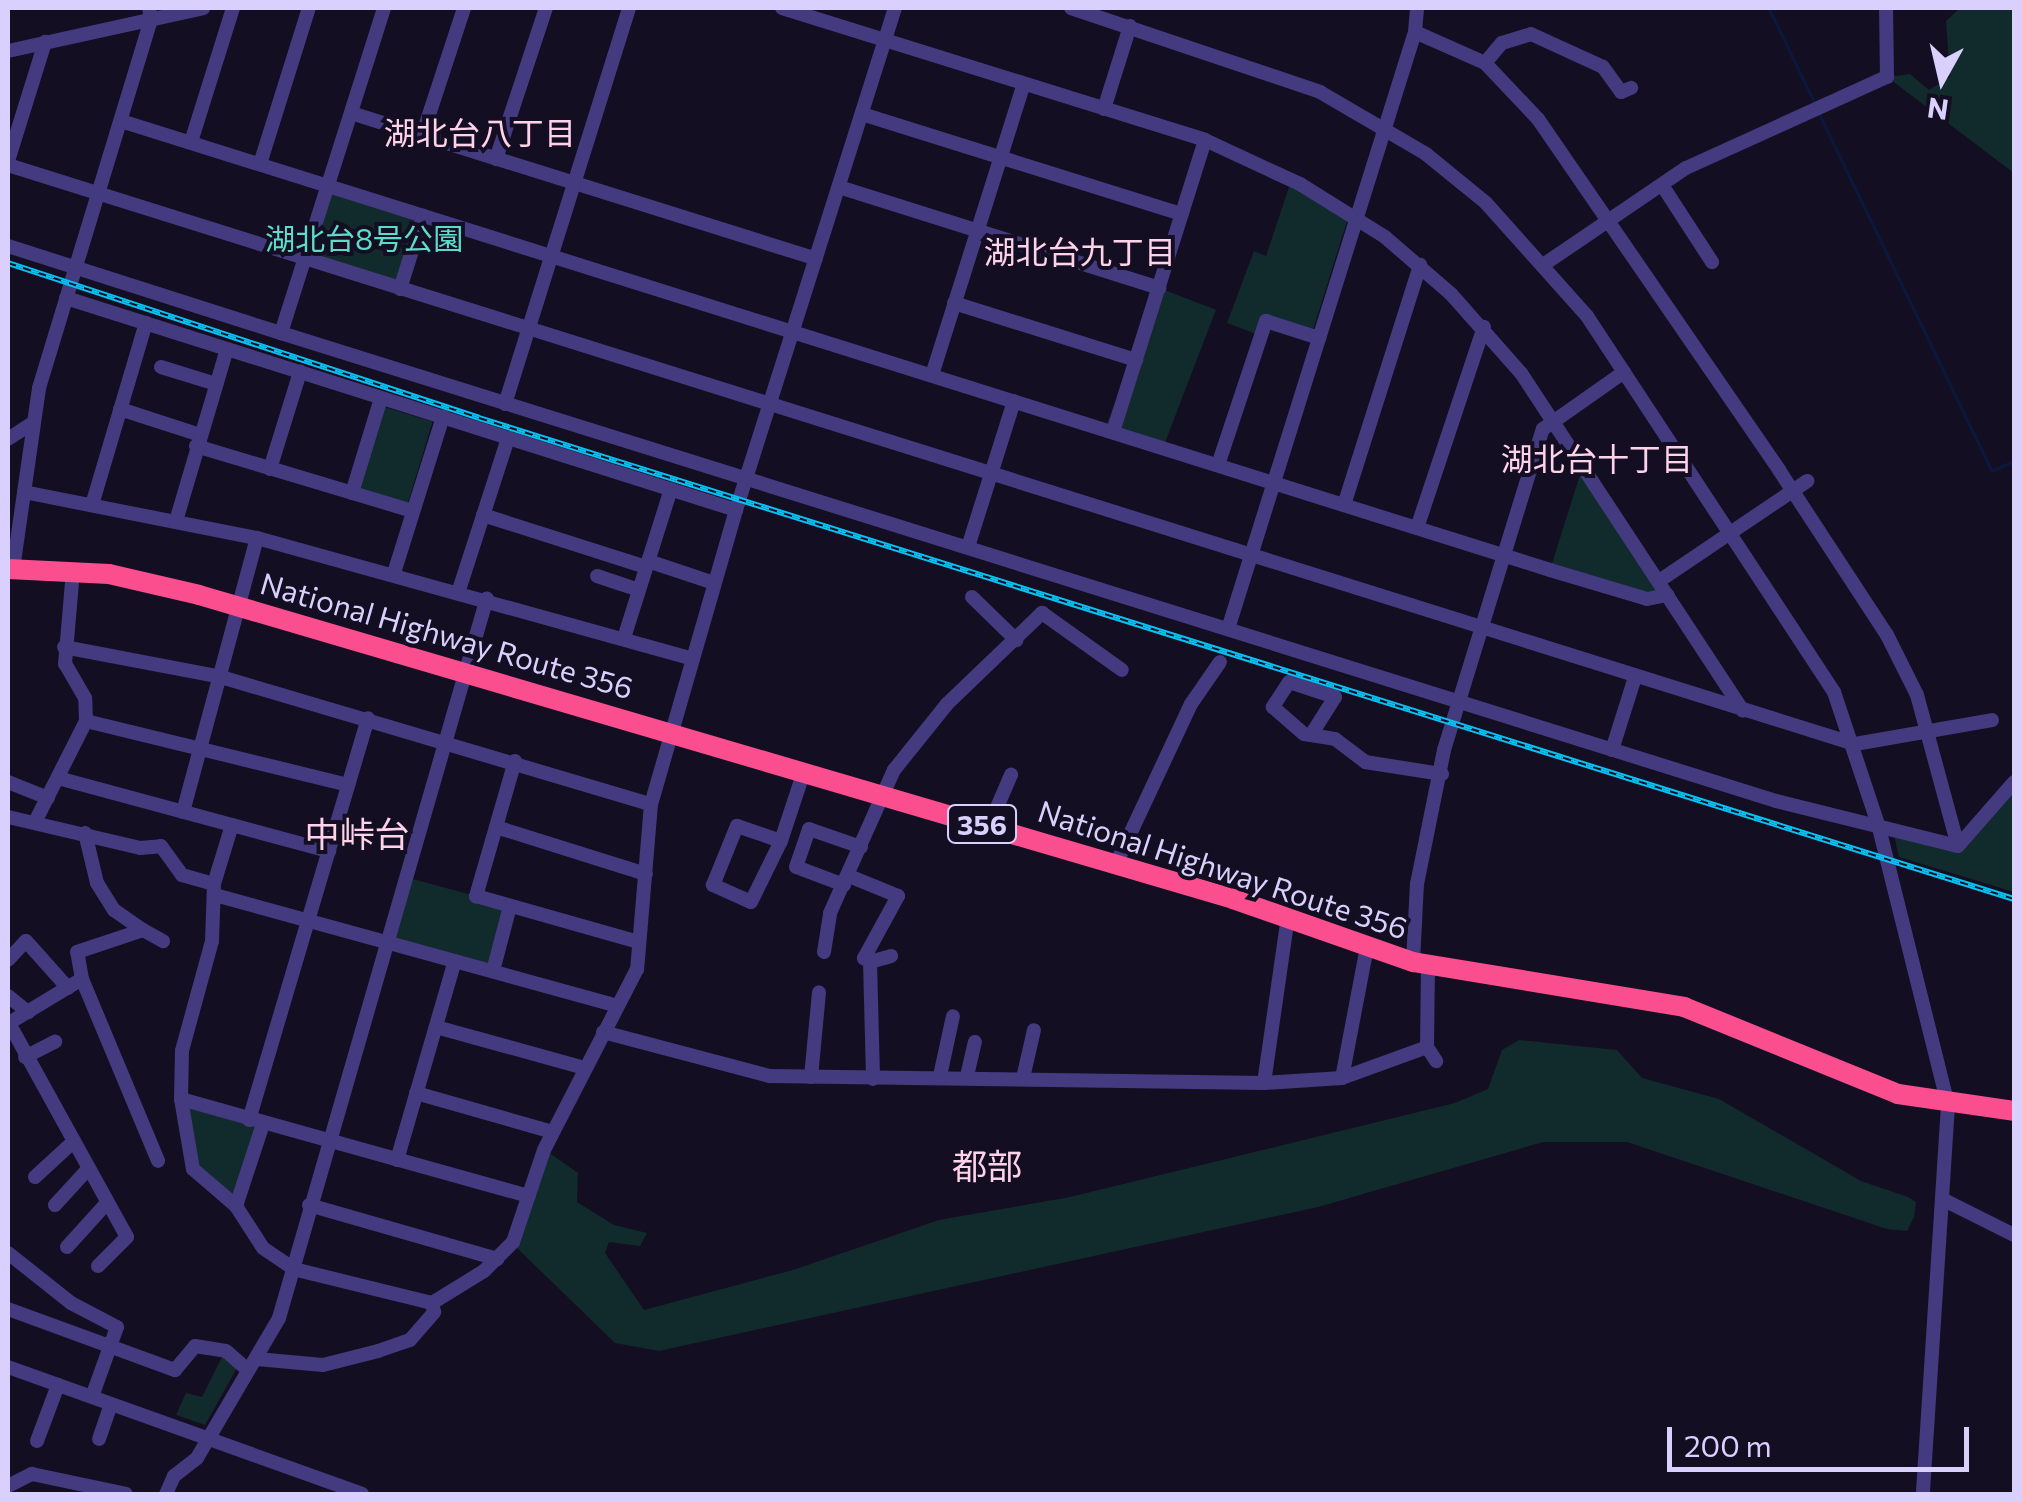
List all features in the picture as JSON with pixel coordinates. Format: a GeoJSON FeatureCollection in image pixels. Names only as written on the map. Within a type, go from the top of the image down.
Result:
{"type":"FeatureCollection","features":[{"type":"Feature","properties":{"kind":"highway","name":"National Highway Route 356"},"geometry":{"type":"LineString","coordinates":[[10,569],[73,570],[240,606],[466,668],[1116,864],[1288,917],[1420,964],[1684,1008],[1898,1094],[1948,1105],[2014,1111]]}},
{"type":"Feature","properties":{"kind":"street"},"geometry":{"type":"LineString","coordinates":[[8,51],[150,13],[203,8]]}},
{"type":"Feature","properties":{"kind":"street"},"geometry":{"type":"LineString","coordinates":[[191,142],[233,8]]}},
{"type":"Feature","properties":{"kind":"street"},"geometry":{"type":"LineString","coordinates":[[260,164],[309,8]]}},
{"type":"Feature","properties":{"kind":"street"},"geometry":{"type":"LineString","coordinates":[[281,332],[384,8]]}},
{"type":"Feature","properties":{"kind":"street"},"geometry":{"type":"LineString","coordinates":[[422,136],[464,8]]}},
{"type":"Feature","properties":{"kind":"street"},"geometry":{"type":"LineString","coordinates":[[496,160],[546,8]]}},
{"type":"Feature","properties":{"kind":"street"},"geometry":{"type":"LineString","coordinates":[[505,404],[629,8]]}},
{"type":"Feature","properties":{"kind":"street"},"geometry":{"type":"LineString","coordinates":[[782,8],[1205,140],[1356,216],[1420,264],[1484,327],[1553,420],[1743,710]]}},
{"type":"Feature","properties":{"kind":"street"},"geometry":{"type":"LineString","coordinates":[[232,825],[214,889],[212,941],[182,1050],[181,1099],[193,1169],[236,1206],[263,1248],[294,1268],[432,1303],[496,1259],[512,1242],[554,1132],[615,1006],[637,970],[652,804],[690,658],[894,8]]}},
{"type":"Feature","properties":{"kind":"street"},"geometry":{"type":"LineString","coordinates":[[1071,8],[1294,81],[1384,127],[1473,192],[1546,263],[1624,372],[1818,664],[1856,744],[1948,1105],[1922,1494]]}},
{"type":"Feature","properties":{"kind":"street"},"geometry":{"type":"LineString","coordinates":[[1228,629],[1415,30],[1416,8]]}},
{"type":"Feature","properties":{"kind":"street"},"geometry":{"type":"LineString","coordinates":[[1546,263],[1662,185],[1887,77],[1886,8]]}},
{"type":"Feature","properties":{"kind":"street"},"geometry":{"type":"LineString","coordinates":[[10,569],[14,516],[24,492],[34,422],[66,298],[150,13]]}},
{"type":"Feature","properties":{"kind":"street"},"geometry":{"type":"LineString","coordinates":[[1104,109],[1130,26]]}},
{"type":"Feature","properties":{"kind":"street"},"geometry":{"type":"LineString","coordinates":[[1415,30],[1484,64],[1538,118],[1792,490],[1886,635],[1930,733],[1958,846]]}},
{"type":"Feature","properties":{"kind":"street"},"geometry":{"type":"LineString","coordinates":[[1484,64],[1515,35],[1531,34],[1604,67],[1621,92],[1631,88]]}},
{"type":"Feature","properties":{"kind":"street"},"geometry":{"type":"LineString","coordinates":[[45,42],[8,163],[97,194],[1856,744],[1992,720]]}},
{"type":"Feature","properties":{"kind":"street"},"geometry":{"type":"LineString","coordinates":[[932,376],[1024,84]]}},
{"type":"Feature","properties":{"kind":"street"},"geometry":{"type":"LineString","coordinates":[[351,113],[816,260]]}},
{"type":"Feature","properties":{"kind":"street"},"geometry":{"type":"LineString","coordinates":[[862,114],[1182,214]]}},
{"type":"Feature","properties":{"kind":"street"},"geometry":{"type":"LineString","coordinates":[[120,120],[1504,556],[1647,599],[1668,595]]}},
{"type":"Feature","properties":{"kind":"street"},"geometry":{"type":"LineString","coordinates":[[1113,432],[1205,140]]}},
{"type":"Feature","properties":{"kind":"street"},"geometry":{"type":"LineString","coordinates":[[1662,185],[1712,262]]}},
{"type":"Feature","properties":{"kind":"street"},"geometry":{"type":"LineString","coordinates":[[838,187],[1159,288]]}},
{"type":"Feature","properties":{"kind":"street"},"geometry":{"type":"LineString","coordinates":[[400,290],[422,216]]}},
{"type":"Feature","properties":{"kind":"street"},"geometry":{"type":"LineString","coordinates":[[8,246],[1776,801],[1958,846]]}},
{"type":"Feature","properties":{"kind":"street"},"geometry":{"type":"LineString","coordinates":[[1344,504],[1420,264]]}},
{"type":"Feature","properties":{"kind":"street"},"geometry":{"type":"LineString","coordinates":[[66,298],[736,510]]}},
{"type":"Feature","properties":{"kind":"street"},"geometry":{"type":"LineString","coordinates":[[954,303],[1136,360]]}},
{"type":"Feature","properties":{"kind":"street"},"geometry":{"type":"LineString","coordinates":[[1218,465],[1266,322],[1319,338]]}},
{"type":"Feature","properties":{"kind":"street"},"geometry":{"type":"LineString","coordinates":[[92,505],[146,323]]}},
{"type":"Feature","properties":{"kind":"street"},"geometry":{"type":"LineString","coordinates":[[1417,528],[1484,327]]}},
{"type":"Feature","properties":{"kind":"street"},"geometry":{"type":"LineString","coordinates":[[176,521],[228,349]]}},
{"type":"Feature","properties":{"kind":"street"},"geometry":{"type":"LineString","coordinates":[[161,368],[216,384]]}},
{"type":"Feature","properties":{"kind":"street"},"geometry":{"type":"LineString","coordinates":[[270,468],[300,372]]}},
{"type":"Feature","properties":{"kind":"street"},"geometry":{"type":"LineString","coordinates":[[603,1032],[752,1073],[872,1079],[967,1076],[1264,1084],[1342,1078],[1432,1054],[1420,964],[1417,884],[1459,702],[1543,429],[1624,372]]}},
{"type":"Feature","properties":{"kind":"street"},"geometry":{"type":"LineString","coordinates":[[352,493],[381,398]]}},
{"type":"Feature","properties":{"kind":"street"},"geometry":{"type":"LineString","coordinates":[[968,548],[1014,401]]}},
{"type":"Feature","properties":{"kind":"street"},"geometry":{"type":"LineString","coordinates":[[120,409],[270,468],[412,511]]}},
{"type":"Feature","properties":{"kind":"street"},"geometry":{"type":"LineString","coordinates":[[394,572],[443,418]]}},
{"type":"Feature","properties":{"kind":"street"},"geometry":{"type":"LineString","coordinates":[[8,439],[34,422]]}},
{"type":"Feature","properties":{"kind":"street"},"geometry":{"type":"LineString","coordinates":[[459,590],[508,438]]}},
{"type":"Feature","properties":{"kind":"street"},"geometry":{"type":"LineString","coordinates":[[1659,581],[1806,481]]}},
{"type":"Feature","properties":{"kind":"street"},"geometry":{"type":"LineString","coordinates":[[624,638],[671,489]]}},
{"type":"Feature","properties":{"kind":"street"},"geometry":{"type":"LineString","coordinates":[[24,492],[257,538],[394,572],[690,658]]}},
{"type":"Feature","properties":{"kind":"street"},"geometry":{"type":"LineString","coordinates":[[483,515],[714,583]]}},
{"type":"Feature","properties":{"kind":"street"},"geometry":{"type":"LineString","coordinates":[[183,812],[257,538]]}},
{"type":"Feature","properties":{"kind":"street"},"geometry":{"type":"LineString","coordinates":[[36,822],[86,721],[64,646],[73,570]]}},
{"type":"Feature","properties":{"kind":"street"},"geometry":{"type":"LineString","coordinates":[[597,576],[639,590]]}},
{"type":"Feature","properties":{"kind":"street"},"geometry":{"type":"LineString","coordinates":[[972,597],[1016,640]]}},
{"type":"Feature","properties":{"kind":"street"},"geometry":{"type":"LineString","coordinates":[[166,1494],[206,1439],[280,1318],[326,1140],[487,598]]}},
{"type":"Feature","properties":{"kind":"street"},"geometry":{"type":"LineString","coordinates":[[824,952],[830,912],[862,847],[880,794],[947,704],[1042,613],[1122,670]]}},
{"type":"Feature","properties":{"kind":"street"},"geometry":{"type":"LineString","coordinates":[[64,646],[221,677],[446,739],[652,804]]}},
{"type":"Feature","properties":{"kind":"street"},"geometry":{"type":"LineString","coordinates":[[1116,864],[1191,704],[1220,662]]}},
{"type":"Feature","properties":{"kind":"street"},"geometry":{"type":"LineString","coordinates":[[1612,750],[1635,676]]}},
{"type":"Feature","properties":{"kind":"street"},"geometry":{"type":"LineString","coordinates":[[236,1206],[309,921],[368,718]]}},
{"type":"Feature","properties":{"kind":"street"},"geometry":{"type":"LineString","coordinates":[[86,721],[202,745],[348,785]]}},
{"type":"Feature","properties":{"kind":"street"},"geometry":{"type":"LineString","coordinates":[[1311,735],[1335,739],[1364,762],[1442,774]]}},
{"type":"Feature","properties":{"kind":"street"},"geometry":{"type":"LineString","coordinates":[[515,761],[476,896],[640,942]]}},
{"type":"Feature","properties":{"kind":"street"},"geometry":{"type":"LineString","coordinates":[[781,840],[737,826],[713,885],[752,902],[781,840],[804,771]]}},
{"type":"Feature","properties":{"kind":"street"},"geometry":{"type":"LineString","coordinates":[[988,826],[1011,775]]}},
{"type":"Feature","properties":{"kind":"street"},"geometry":{"type":"LineString","coordinates":[[58,778],[329,851]]}},
{"type":"Feature","properties":{"kind":"street"},"geometry":{"type":"LineString","coordinates":[[8,782],[48,798]]}},
{"type":"Feature","properties":{"kind":"street"},"geometry":{"type":"LineString","coordinates":[[1958,846],[2014,782]]}},
{"type":"Feature","properties":{"kind":"street"},"geometry":{"type":"LineString","coordinates":[[8,817],[140,848],[161,846],[182,875],[214,889],[309,921],[615,1006]]}},
{"type":"Feature","properties":{"kind":"street"},"geometry":{"type":"LineString","coordinates":[[496,827],[646,874]]}},
{"type":"Feature","properties":{"kind":"street"},"geometry":{"type":"LineString","coordinates":[[862,847],[809,829],[796,868],[898,896],[864,958],[870,962],[891,956]]}},
{"type":"Feature","properties":{"kind":"street"},"geometry":{"type":"LineString","coordinates":[[85,833],[97,883],[114,910],[162,941]]}},
{"type":"Feature","properties":{"kind":"street"},"geometry":{"type":"LineString","coordinates":[[493,971],[510,906]]}},
{"type":"Feature","properties":{"kind":"street"},"geometry":{"type":"LineString","coordinates":[[1264,1084],[1288,917]]}},
{"type":"Feature","properties":{"kind":"street"},"geometry":{"type":"LineString","coordinates":[[144,930],[77,952],[82,979],[158,1160]]}},
{"type":"Feature","properties":{"kind":"street"},"geometry":{"type":"LineString","coordinates":[[8,960],[26,941],[68,988]]}},
{"type":"Feature","properties":{"kind":"street"},"geometry":{"type":"LineString","coordinates":[[1342,1078],[1367,946]]}},
{"type":"Feature","properties":{"kind":"street"},"geometry":{"type":"LineString","coordinates":[[397,1160],[454,961]]}},
{"type":"Feature","properties":{"kind":"street"},"geometry":{"type":"LineString","coordinates":[[870,962],[872,1079]]}},
{"type":"Feature","properties":{"kind":"street"},"geometry":{"type":"LineString","coordinates":[[82,979],[9,1023],[105,1205],[127,1236],[98,1266]]}},
{"type":"Feature","properties":{"kind":"street"},"geometry":{"type":"LineString","coordinates":[[811,1077],[820,992]]}},
{"type":"Feature","properties":{"kind":"street"},"geometry":{"type":"LineString","coordinates":[[8,996],[28,1012]]}},
{"type":"Feature","properties":{"kind":"street"},"geometry":{"type":"LineString","coordinates":[[940,1076],[953,1016]]}},
{"type":"Feature","properties":{"kind":"street"},"geometry":{"type":"LineString","coordinates":[[436,1028],[585,1068]]}},
{"type":"Feature","properties":{"kind":"street"},"geometry":{"type":"LineString","coordinates":[[1022,1078],[1034,1030]]}},
{"type":"Feature","properties":{"kind":"street"},"geometry":{"type":"LineString","coordinates":[[8,1062],[54,1042]]}},
{"type":"Feature","properties":{"kind":"street"},"geometry":{"type":"LineString","coordinates":[[967,1076],[976,1042]]}},
{"type":"Feature","properties":{"kind":"street"},"geometry":{"type":"LineString","coordinates":[[416,1093],[554,1132]]}},
{"type":"Feature","properties":{"kind":"street"},"geometry":{"type":"LineString","coordinates":[[181,1099],[529,1196]]}},
{"type":"Feature","properties":{"kind":"street"},"geometry":{"type":"LineString","coordinates":[[35,1177],[74,1141]]}},
{"type":"Feature","properties":{"kind":"street"},"geometry":{"type":"LineString","coordinates":[[54,1205],[88,1169]]}},
{"type":"Feature","properties":{"kind":"street"},"geometry":{"type":"LineString","coordinates":[[1942,1199],[2014,1234]]}},
{"type":"Feature","properties":{"kind":"street"},"geometry":{"type":"LineString","coordinates":[[67,1246],[105,1205]]}},
{"type":"Feature","properties":{"kind":"street"},"geometry":{"type":"LineString","coordinates":[[309,1206],[496,1259]]}},
{"type":"Feature","properties":{"kind":"street"},"geometry":{"type":"LineString","coordinates":[[8,1254],[59,1295],[116,1327],[92,1397]]}},
{"type":"Feature","properties":{"kind":"street"},"geometry":{"type":"LineString","coordinates":[[8,1310],[175,1370],[189,1348],[220,1349],[252,1364],[323,1365],[378,1351],[422,1332],[434,1316],[432,1303]]}},
{"type":"Feature","properties":{"kind":"street"},"geometry":{"type":"LineString","coordinates":[[8,1367],[362,1494]]}},
{"type":"Feature","properties":{"kind":"street"},"geometry":{"type":"LineString","coordinates":[[37,1441],[58,1386]]}},
{"type":"Feature","properties":{"kind":"street"},"geometry":{"type":"LineString","coordinates":[[98,1438],[111,1404]]}},
{"type":"Feature","properties":{"kind":"street"},"geometry":{"type":"LineString","coordinates":[[8,1486],[32,1474],[126,1494]]}},
{"type":"Feature","properties":{"kind":"green space"},"geometry":{"type":"Polygon","coordinates":[[[1960,8],[2014,8],[2014,173],[1887,77],[1910,74],[1929,90],[1950,77],[1946,21],[1960,8]]]}},
{"type":"Feature","properties":{"kind":"green space"},"geometry":{"type":"Polygon","coordinates":[[[1290,184],[1348,218],[1313,330],[1262,315],[1256,334],[1227,323],[1254,251],[1266,256],[1290,184]]]}},
{"type":"Feature","properties":{"kind":"green space","name":"湖北台8号公園"},"geometry":{"type":"Polygon","coordinates":[[[328,186],[423,217],[399,290],[304,259],[328,186]]]}},
{"type":"Feature","properties":{"kind":"green space"},"geometry":{"type":"Polygon","coordinates":[[[1159,288],[1216,310],[1162,451],[1105,429],[1159,288]]]}},
{"type":"Feature","properties":{"kind":"green space"},"geometry":{"type":"Polygon","coordinates":[[[381,406],[433,422],[407,505],[356,489],[381,406]]]}},
{"type":"Feature","properties":{"kind":"green space"},"geometry":{"type":"Polygon","coordinates":[[[1583,465],[1668,595],[1647,599],[1550,570],[1583,465]]]}},
{"type":"Feature","properties":{"kind":"green space"},"geometry":{"type":"Polygon","coordinates":[[[2014,789],[2014,892],[1899,857],[1893,831],[1959,848],[2014,789]]]}},
{"type":"Feature","properties":{"kind":"green space"},"geometry":{"type":"Polygon","coordinates":[[[405,877],[510,905],[493,971],[387,943],[405,877]]]}},
{"type":"Feature","properties":{"kind":"green space"},"geometry":{"type":"Polygon","coordinates":[[[1519,1040],[1617,1050],[1642,1078],[1719,1099],[1861,1181],[1908,1197],[1916,1202],[1914,1217],[1907,1231],[1887,1229],[1627,1142],[1543,1142],[1318,1207],[659,1351],[615,1343],[517,1248],[548,1152],[578,1173],[577,1202],[614,1225],[647,1233],[640,1246],[609,1242],[605,1253],[644,1310],[793,1270],[939,1220],[1070,1197],[1455,1103],[1488,1089],[1502,1050],[1519,1040]]]}},
{"type":"Feature","properties":{"kind":"green space"},"geometry":{"type":"Polygon","coordinates":[[[181,1099],[263,1124],[236,1206],[193,1169],[181,1099]]]}},
{"type":"Feature","properties":{"kind":"green space"},"geometry":{"type":"Polygon","coordinates":[[[223,1355],[237,1368],[205,1425],[176,1415],[186,1393],[202,1397],[223,1355]]]}},
{"type":"Feature","properties":{"kind":"waterway"},"geometry":{"type":"LineString","coordinates":[[1769,8],[1815,103]]}},
{"type":"Feature","properties":{"kind":"waterway"},"geometry":{"type":"LineString","coordinates":[[1820,115],[1992,471],[2011,462],[2014,469]]}},
{"type":"Feature","properties":{"kind":"railway"},"geometry":{"type":"LineString","coordinates":[[8,263],[479,418],[2014,899]]}},
{"type":"Feature","properties":{"kind":"district","name":"湖北台八丁目"},"geometry":{"type":"Point","coordinates":[480,132]}},
{"type":"Feature","properties":{"kind":"district","name":"湖北台九丁目"},"geometry":{"type":"Point","coordinates":[1080,251]}},
{"type":"Feature","properties":{"kind":"district","name":"湖北台十丁目"},"geometry":{"type":"Point","coordinates":[1597,458]}},
{"type":"Feature","properties":{"kind":"district","name":"中峠台"},"geometry":{"type":"Point","coordinates":[357,833]}},
{"type":"Feature","properties":{"kind":"district","name":"都部"},"geometry":{"type":"Point","coordinates":[987,1165]}}]}
